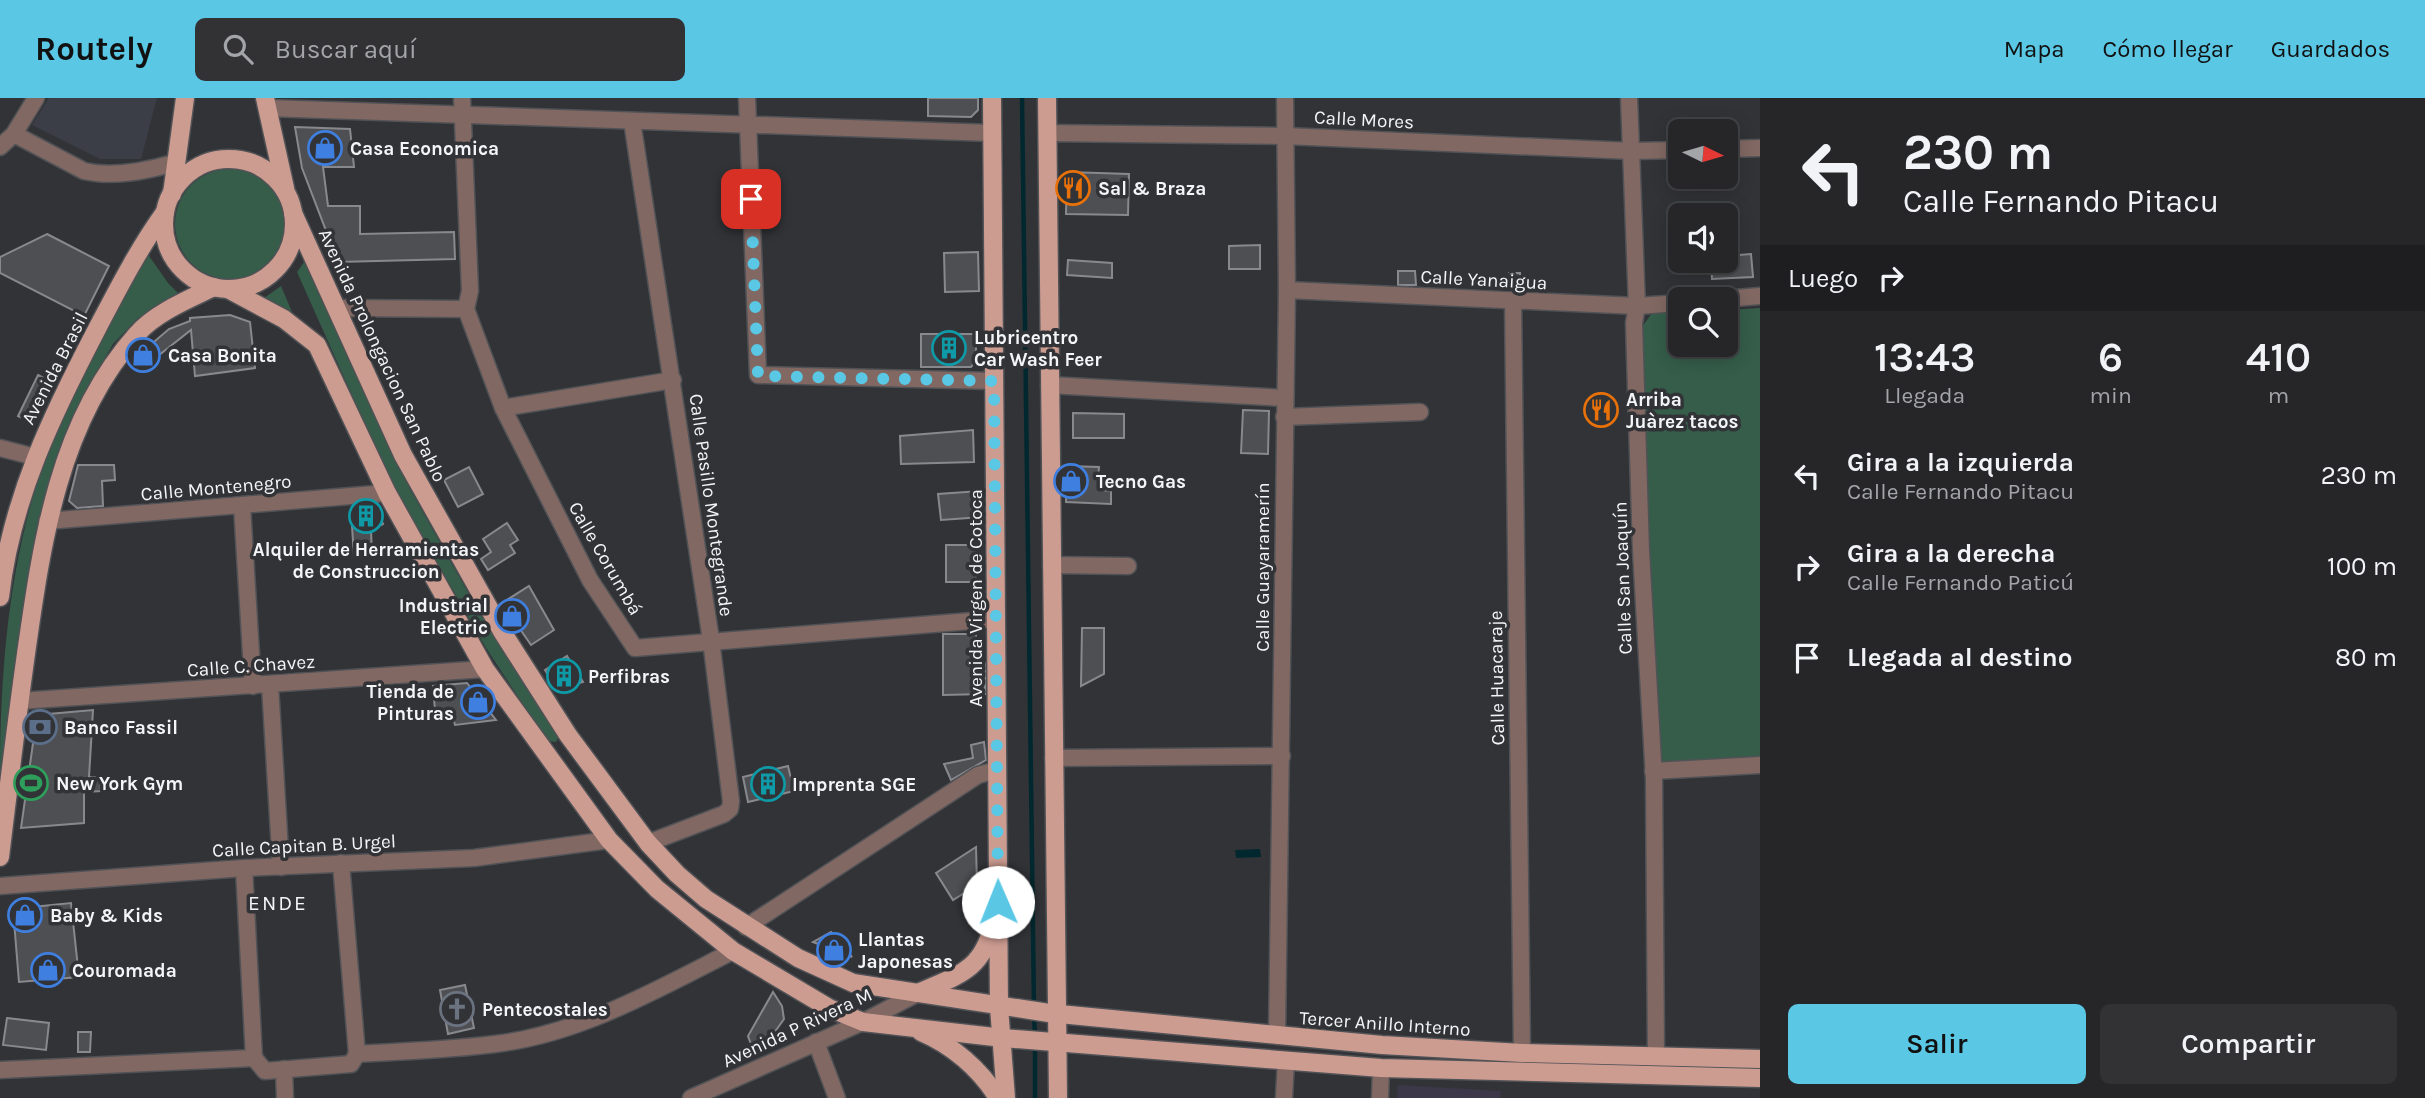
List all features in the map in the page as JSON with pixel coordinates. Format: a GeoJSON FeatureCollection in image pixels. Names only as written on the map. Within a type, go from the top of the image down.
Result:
{"type":"FeatureCollection","features":[{"type":"Feature","properties":{"kind":"main road"},"geometry":{"type":"LineString","coordinates":[[185,98],[174,163],[172,194],[166,212],[165,234],[173,256],[193,278],[221,288],[284,319],[317,345],[387,493],[485,669],[609,840],[657,889],[733,951],[829,1008],[863,1022],[1005,1038]]}},
{"type":"Feature","properties":{"kind":"main road","name":"Avenida Virgen de Cotoca"},"geometry":{"type":"LineString","coordinates":[[992,98],[998,902],[1006,1098]]}},
{"type":"Feature","properties":{"kind":"main road"},"geometry":{"type":"LineString","coordinates":[[1047,98],[1053,758],[1052,1013],[1058,1098]]}},
{"type":"Feature","properties":{"kind":"main road"},"geometry":{"type":"LineString","coordinates":[[0,857],[4,787],[47,521],[74,440],[106,373],[139,331],[187,300],[221,288],[258,283],[281,263],[291,243],[293,213],[285,191],[266,103]]}},
{"type":"Feature","properties":{"kind":"main road"},"geometry":{"type":"LineString","coordinates":[[172,194],[197,167],[217,160],[232,159],[260,166],[285,191]]}},
{"type":"Feature","properties":{"kind":"main road","name":"Avenida Brasil"},"geometry":{"type":"LineString","coordinates":[[0,597],[1,571],[35,457],[69,382],[142,244],[166,212]]}},
{"type":"Feature","properties":{"kind":"main road","name":"Avenida Prolongacion San Pablo"},"geometry":{"type":"LineString","coordinates":[[293,213],[339,308],[403,455],[503,633],[568,735],[648,843],[706,899],[798,958],[853,983],[1003,1008]]}},
{"type":"Feature","properties":{"kind":"main road"},"geometry":{"type":"LineString","coordinates":[[545,751],[560,748],[568,735]]}},
{"type":"Feature","properties":{"kind":"main road"},"geometry":{"type":"LineString","coordinates":[[561,773],[569,759],[584,756]]}},
{"type":"Feature","properties":{"kind":"main road"},"geometry":{"type":"LineString","coordinates":[[918,993],[964,972],[978,962],[988,945],[998,902]]}},
{"type":"Feature","properties":{"kind":"main road","name":"Tercer Anillo Interno"},"geometry":{"type":"LineString","coordinates":[[1003,1008],[1277,1036],[1522,1053],[1760,1059]]}},
{"type":"Feature","properties":{"kind":"main road"},"geometry":{"type":"LineString","coordinates":[[908,1027],[932,1037],[965,1059],[989,1083],[998,1098]]}},
{"type":"Feature","properties":{"kind":"main road"},"geometry":{"type":"LineString","coordinates":[[1146,1048],[1180,1040],[1268,1047],[1274,1044],[1277,1036]]}},
{"type":"Feature","properties":{"kind":"main road","name":"Tercer Anillo Interno"},"geometry":{"type":"LineString","coordinates":[[1005,1038],[1381,1068],[1760,1078]]}},
{"type":"Feature","properties":{"kind":"main road"},"geometry":{"type":"LineString","coordinates":[[1381,1068],[1387,1058],[1394,1057],[1477,1061],[1522,1053]]}},
{"type":"Feature","properties":{"kind":"main road"},"geometry":{"type":"LineString","coordinates":[[1478,1069],[1538,1062],[1645,1064],[1656,1056],[1671,1066],[1760,1069]]}},
{"type":"Feature","properties":{"kind":"street"},"geometry":{"type":"LineString","coordinates":[[0,147],[14,134],[36,98]]}},
{"type":"Feature","properties":{"kind":"street","name":"Calle Corumbá"},"geometry":{"type":"LineString","coordinates":[[462,98],[470,290],[466,309],[503,408],[590,580],[635,648],[711,639],[996,619]]}},
{"type":"Feature","properties":{"kind":"street"},"geometry":{"type":"LineString","coordinates":[[747,98],[758,376],[994,381]]}},
{"type":"Feature","properties":{"kind":"street","name":"Calle Guayaramerín"},"geometry":{"type":"LineString","coordinates":[[1277,1036],[1287,290],[1285,98]]}},
{"type":"Feature","properties":{"kind":"street","name":"Calle San Joaquín"},"geometry":{"type":"LineString","coordinates":[[1629,98],[1637,306],[1634,323],[1641,551],[1653,771],[1656,1056]]}},
{"type":"Feature","properties":{"kind":"street"},"geometry":{"type":"LineString","coordinates":[[266,103],[462,117],[748,123],[992,133]]}},
{"type":"Feature","properties":{"kind":"street","name":"Calle Pasillo Montegrande"},"geometry":{"type":"LineString","coordinates":[[632,121],[711,639],[730,809],[648,843]]}},
{"type":"Feature","properties":{"kind":"street","name":"Calle Mores"},"geometry":{"type":"LineString","coordinates":[[1047,133],[1285,136],[1668,150]]}},
{"type":"Feature","properties":{"kind":"street"},"geometry":{"type":"LineString","coordinates":[[14,134],[84,171],[96,174],[147,171],[174,163]]}},
{"type":"Feature","properties":{"kind":"street"},"geometry":{"type":"LineString","coordinates":[[1738,149],[1760,148]]}},
{"type":"Feature","properties":{"kind":"street","name":"Calle Yanaigua"},"geometry":{"type":"LineString","coordinates":[[1287,290],[1637,306],[1668,304]]}},
{"type":"Feature","properties":{"kind":"street"},"geometry":{"type":"LineString","coordinates":[[1738,298],[1760,296]]}},
{"type":"Feature","properties":{"kind":"street","name":"Calle Huacaraje"},"geometry":{"type":"LineString","coordinates":[[1513,301],[1522,1053]]}},
{"type":"Feature","properties":{"kind":"street"},"geometry":{"type":"LineString","coordinates":[[339,308],[466,309]]}},
{"type":"Feature","properties":{"kind":"street"},"geometry":{"type":"LineString","coordinates":[[503,408],[673,380]]}},
{"type":"Feature","properties":{"kind":"street"},"geometry":{"type":"LineString","coordinates":[[1049,384],[1285,398]]}},
{"type":"Feature","properties":{"kind":"street"},"geometry":{"type":"LineString","coordinates":[[1284,417],[1420,412]]}},
{"type":"Feature","properties":{"kind":"street"},"geometry":{"type":"LineString","coordinates":[[0,448],[35,457]]}},
{"type":"Feature","properties":{"kind":"street","name":"Calle Montenegro"},"geometry":{"type":"LineString","coordinates":[[47,521],[387,493]]}},
{"type":"Feature","properties":{"kind":"street"},"geometry":{"type":"LineString","coordinates":[[242,506],[253,686]]}},
{"type":"Feature","properties":{"kind":"street"},"geometry":{"type":"LineString","coordinates":[[1051,565],[1128,566]]}},
{"type":"Feature","properties":{"kind":"street","name":"Calle C. Chavez"},"geometry":{"type":"LineString","coordinates":[[19,701],[485,669]]}},
{"type":"Feature","properties":{"kind":"street"},"geometry":{"type":"LineString","coordinates":[[270,685],[281,867]]}},
{"type":"Feature","properties":{"kind":"street"},"geometry":{"type":"LineString","coordinates":[[1053,758],[1282,756]]}},
{"type":"Feature","properties":{"kind":"street"},"geometry":{"type":"LineString","coordinates":[[1653,771],[1760,765]]}},
{"type":"Feature","properties":{"kind":"street"},"geometry":{"type":"LineString","coordinates":[[746,927],[978,775],[997,770]]}},
{"type":"Feature","properties":{"kind":"street","name":"Calle Capitan B. Urgel"},"geometry":{"type":"LineString","coordinates":[[0,886],[244,868],[474,858],[609,840]]}},
{"type":"Feature","properties":{"kind":"street"},"geometry":{"type":"LineString","coordinates":[[244,868],[254,1058],[265,1071],[351,1063],[357,1054],[341,863]]}},
{"type":"Feature","properties":{"kind":"street"},"geometry":{"type":"LineString","coordinates":[[357,1054],[497,1044],[555,1031],[634,1001],[733,951]]}},
{"type":"Feature","properties":{"kind":"street","name":"Avenida P Rivera M"},"geometry":{"type":"LineString","coordinates":[[700,1096],[863,1022],[918,993]]}},
{"type":"Feature","properties":{"kind":"street"},"geometry":{"type":"LineString","coordinates":[[816,1042],[837,1098]]}},
{"type":"Feature","properties":{"kind":"street"},"geometry":{"type":"LineString","coordinates":[[0,1070],[254,1058]]}},
{"type":"Feature","properties":{"kind":"street"},"geometry":{"type":"LineString","coordinates":[[1284,1098],[1286,1060]]}},
{"type":"Feature","properties":{"kind":"street"},"geometry":{"type":"LineString","coordinates":[[1380,1098],[1381,1068]]}},
{"type":"Feature","properties":{"kind":"street"},"geometry":{"type":"LineString","coordinates":[[284,1069],[285,1098]]}},
{"type":"Feature","properties":{"kind":"shaded area"},"geometry":{"type":"Polygon","coordinates":[[[49,98],[157,98],[141,159],[100,159],[32,125],[49,98]]]}},
{"type":"Feature","properties":{"kind":"shaded area"},"geometry":{"type":"Polygon","coordinates":[[[1398,1085],[1501,1091],[1500,1098],[1397,1098],[1398,1085]]]}},
{"type":"Feature","properties":{"kind":"green space"},"geometry":{"type":"Polygon","coordinates":[[[230,169],[251,173],[269,185],[281,203],[285,224],[281,245],[269,263],[251,275],[230,279],[209,275],[191,263],[179,245],[175,224],[179,203],[191,185],[209,173],[230,169]]]}},
{"type":"Feature","properties":{"kind":"green space"},"geometry":{"type":"Polygon","coordinates":[[[147,253],[168,283],[181,296],[138,318],[113,344],[84,395],[54,469],[30,562],[0,780],[2,696],[10,612],[24,529],[35,489],[59,423],[147,253]]]}},
{"type":"Feature","properties":{"kind":"green space"},"geometry":{"type":"Polygon","coordinates":[[[307,258],[410,489],[471,598],[560,734],[556,742],[547,741],[486,648],[389,478],[297,272],[307,258]]]}},
{"type":"Feature","properties":{"kind":"green space"},"geometry":{"type":"Polygon","coordinates":[[[281,286],[292,312],[264,298],[281,286]]]}},
{"type":"Feature","properties":{"kind":"green space"},"geometry":{"type":"Polygon","coordinates":[[[1760,308],[1760,759],[1659,765],[1654,759],[1642,327],[1652,313],[1668,312],[1668,357],[1738,357],[1738,309],[1760,308]]]}},
{"type":"Feature","properties":{"kind":"water"},"geometry":{"type":"Polygon","coordinates":[[[1260,849],[1261,857],[1236,858],[1235,850],[1260,849]]]}},
{"type":"Feature","properties":{"kind":"building"},"geometry":{"type":"Polygon","coordinates":[[[928,98],[978,98],[978,110],[971,117],[928,116],[928,98]]]}},
{"type":"Feature","properties":{"kind":"building"},"geometry":{"type":"Polygon","coordinates":[[[295,127],[350,129],[354,167],[323,167],[328,206],[360,206],[360,234],[454,232],[455,259],[338,262],[302,168],[295,127]]]}},
{"type":"Feature","properties":{"kind":"building"},"geometry":{"type":"Polygon","coordinates":[[[1067,172],[1129,174],[1128,215],[1066,214],[1067,172]]]}},
{"type":"Feature","properties":{"kind":"building"},"geometry":{"type":"Polygon","coordinates":[[[47,234],[109,266],[84,316],[0,273],[0,257],[47,234]]]}},
{"type":"Feature","properties":{"kind":"building"},"geometry":{"type":"Polygon","coordinates":[[[1260,245],[1260,269],[1229,269],[1229,246],[1260,245]]]}},
{"type":"Feature","properties":{"kind":"building"},"geometry":{"type":"Polygon","coordinates":[[[978,252],[979,291],[945,292],[944,253],[978,252]]]}},
{"type":"Feature","properties":{"kind":"building"},"geometry":{"type":"Polygon","coordinates":[[[1751,254],[1753,277],[1712,279],[1712,273],[1738,273],[1738,255],[1751,254]]]}},
{"type":"Feature","properties":{"kind":"building"},"geometry":{"type":"Polygon","coordinates":[[[1068,260],[1112,263],[1112,278],[1067,275],[1068,260]]]}},
{"type":"Feature","properties":{"kind":"building"},"geometry":{"type":"Polygon","coordinates":[[[1398,271],[1415,271],[1416,285],[1398,285],[1398,271]]]}},
{"type":"Feature","properties":{"kind":"building"},"geometry":{"type":"Polygon","coordinates":[[[1509,273],[1520,273],[1520,288],[1509,288],[1509,273]]]}},
{"type":"Feature","properties":{"kind":"building"},"geometry":{"type":"Polygon","coordinates":[[[230,315],[250,322],[255,368],[195,376],[191,330],[144,367],[135,358],[169,329],[190,321],[190,318],[230,315]]]}},
{"type":"Feature","properties":{"kind":"building","name":"Lubricentro Car Wash Feer"},"geometry":{"type":"Polygon","coordinates":[[[921,334],[976,334],[976,361],[971,367],[921,367],[921,334]]]}},
{"type":"Feature","properties":{"kind":"building"},"geometry":{"type":"Polygon","coordinates":[[[38,375],[51,382],[30,422],[18,416],[38,375]]]}},
{"type":"Feature","properties":{"kind":"building"},"geometry":{"type":"Polygon","coordinates":[[[1243,410],[1269,411],[1268,454],[1241,453],[1243,410]]]}},
{"type":"Feature","properties":{"kind":"building"},"geometry":{"type":"Polygon","coordinates":[[[1073,413],[1124,414],[1124,438],[1073,438],[1073,413]]]}},
{"type":"Feature","properties":{"kind":"building"},"geometry":{"type":"Polygon","coordinates":[[[973,430],[974,462],[901,464],[900,436],[973,430]]]}},
{"type":"Feature","properties":{"kind":"building"},"geometry":{"type":"Polygon","coordinates":[[[78,465],[114,465],[115,480],[102,481],[103,506],[77,508],[69,501],[78,465]]]}},
{"type":"Feature","properties":{"kind":"building"},"geometry":{"type":"Polygon","coordinates":[[[1067,466],[1099,467],[1098,479],[1103,480],[1103,490],[1111,491],[1111,504],[1066,502],[1067,466]]]}},
{"type":"Feature","properties":{"kind":"building"},"geometry":{"type":"Polygon","coordinates":[[[469,467],[483,494],[458,507],[444,480],[469,467]]]}},
{"type":"Feature","properties":{"kind":"building"},"geometry":{"type":"Polygon","coordinates":[[[980,491],[982,517],[941,520],[938,494],[980,491]]]}},
{"type":"Feature","properties":{"kind":"building"},"geometry":{"type":"Polygon","coordinates":[[[366,509],[378,512],[383,524],[371,530],[372,555],[354,556],[351,511],[366,509]]]}},
{"type":"Feature","properties":{"kind":"building"},"geometry":{"type":"Polygon","coordinates":[[[507,523],[518,540],[510,545],[515,553],[488,570],[481,559],[491,552],[483,539],[507,523]]]}},
{"type":"Feature","properties":{"kind":"building"},"geometry":{"type":"Polygon","coordinates":[[[946,545],[976,545],[976,582],[946,582],[946,545]]]}},
{"type":"Feature","properties":{"kind":"building"},"geometry":{"type":"Polygon","coordinates":[[[529,586],[554,630],[531,645],[502,603],[529,586]]]}},
{"type":"Feature","properties":{"kind":"building"},"geometry":{"type":"Polygon","coordinates":[[[1082,628],[1104,628],[1104,674],[1081,686],[1082,628]]]}},
{"type":"Feature","properties":{"kind":"building"},"geometry":{"type":"Polygon","coordinates":[[[943,634],[976,634],[976,664],[985,663],[985,694],[943,695],[943,634]]]}},
{"type":"Feature","properties":{"kind":"building","name":"Perfibras"},"geometry":{"type":"Polygon","coordinates":[[[567,656],[583,682],[558,690],[545,670],[567,656]]]}},
{"type":"Feature","properties":{"kind":"building"},"geometry":{"type":"Polygon","coordinates":[[[467,683],[496,720],[455,725],[451,710],[435,711],[433,686],[467,683]]]}},
{"type":"Feature","properties":{"kind":"building"},"geometry":{"type":"Polygon","coordinates":[[[93,710],[89,777],[100,777],[101,791],[84,792],[84,823],[21,828],[37,715],[93,710]]]}},
{"type":"Feature","properties":{"kind":"building"},"geometry":{"type":"Polygon","coordinates":[[[984,742],[986,760],[951,780],[944,764],[973,758],[971,745],[984,742]]]}},
{"type":"Feature","properties":{"kind":"building","name":"Imprenta SGE"},"geometry":{"type":"Polygon","coordinates":[[[788,766],[794,791],[748,802],[743,777],[788,766]]]}},
{"type":"Feature","properties":{"kind":"building"},"geometry":{"type":"Polygon","coordinates":[[[976,847],[977,885],[953,900],[936,873],[976,847]]]}},
{"type":"Feature","properties":{"kind":"building"},"geometry":{"type":"Polygon","coordinates":[[[71,903],[79,977],[19,982],[13,909],[71,903]]]}},
{"type":"Feature","properties":{"kind":"building"},"geometry":{"type":"Polygon","coordinates":[[[831,932],[852,957],[813,942],[831,932]]]}},
{"type":"Feature","properties":{"kind":"building","name":"Pentecostales"},"geometry":{"type":"Polygon","coordinates":[[[465,985],[474,1028],[448,1034],[440,990],[465,985]]]}},
{"type":"Feature","properties":{"kind":"building"},"geometry":{"type":"Polygon","coordinates":[[[773,992],[782,1006],[784,1019],[767,1043],[752,1047],[748,1036],[773,992]]]}},
{"type":"Feature","properties":{"kind":"building"},"geometry":{"type":"Polygon","coordinates":[[[7,1018],[49,1023],[46,1050],[3,1045],[7,1018]]]}},
{"type":"Feature","properties":{"kind":"building"},"geometry":{"type":"Polygon","coordinates":[[[78,1032],[91,1032],[90,1052],[78,1052],[78,1032]]]}},
{"type":"Feature","properties":{"kind":"waterway"},"geometry":{"type":"LineString","coordinates":[[1022,98],[1034,1007]]}},
{"type":"Feature","properties":{"kind":"waterway"},"geometry":{"type":"LineString","coordinates":[[1034,1016],[1035,1035]]}},
{"type":"Feature","properties":{"kind":"waterway"},"geometry":{"type":"LineString","coordinates":[[1035,1044],[1035,1098]]}},
{"type":"Feature","properties":{"kind":"place","name":"Casa Economica"},"geometry":{"type":"Point","coordinates":[325,148]}},
{"type":"Feature","properties":{"kind":"place","name":"Sal & Braza"},"geometry":{"type":"Point","coordinates":[1073,188]}},
{"type":"Feature","properties":{"kind":"place","name":"Lubricentro Car Wash Feer"},"geometry":{"type":"Point","coordinates":[949,348]}},
{"type":"Feature","properties":{"kind":"place","name":"Casa Bonita"},"geometry":{"type":"Point","coordinates":[143,355]}},
{"type":"Feature","properties":{"kind":"place","name":"Arriba Juàrez tacos"},"geometry":{"type":"Point","coordinates":[1601,410]}},
{"type":"Feature","properties":{"kind":"place","name":"Tecno Gas"},"geometry":{"type":"Point","coordinates":[1071,481]}},
{"type":"Feature","properties":{"kind":"place","name":"Alquiler de Herramientas de Construccion"},"geometry":{"type":"Point","coordinates":[366,516]}},
{"type":"Feature","properties":{"kind":"place","name":"Industrial Electric"},"geometry":{"type":"Point","coordinates":[512,616]}},
{"type":"Feature","properties":{"kind":"place","name":"Perfibras"},"geometry":{"type":"Point","coordinates":[564,676]}},
{"type":"Feature","properties":{"kind":"place","name":"Tienda de Pinturas"},"geometry":{"type":"Point","coordinates":[478,702]}},
{"type":"Feature","properties":{"kind":"place","name":"Banco Fassil"},"geometry":{"type":"Point","coordinates":[40,727]}},
{"type":"Feature","properties":{"kind":"place","name":"New York Gym"},"geometry":{"type":"Point","coordinates":[31,783]}},
{"type":"Feature","properties":{"kind":"place","name":"Imprenta SGE"},"geometry":{"type":"Point","coordinates":[768,784]}},
{"type":"Feature","properties":{"kind":"place","name":"Baby & Kids"},"geometry":{"type":"Point","coordinates":[25,915]}},
{"type":"Feature","properties":{"kind":"place","name":"Llantas Japonesas"},"geometry":{"type":"Point","coordinates":[834,950]}},
{"type":"Feature","properties":{"kind":"place","name":"Couromada"},"geometry":{"type":"Point","coordinates":[48,970]}},
{"type":"Feature","properties":{"kind":"place","name":"Pentecostales"},"geometry":{"type":"Point","coordinates":[457,1009]}},
{"type":"Feature","properties":{"kind":"district","name":"ENDE"},"geometry":{"type":"Point","coordinates":[278,903]}},
{"type":"Feature","properties":{"kind":"route"},"geometry":{"type":"LineString","coordinates":[[751,199],[758,376],[994,381],[998,902]]}}]}
